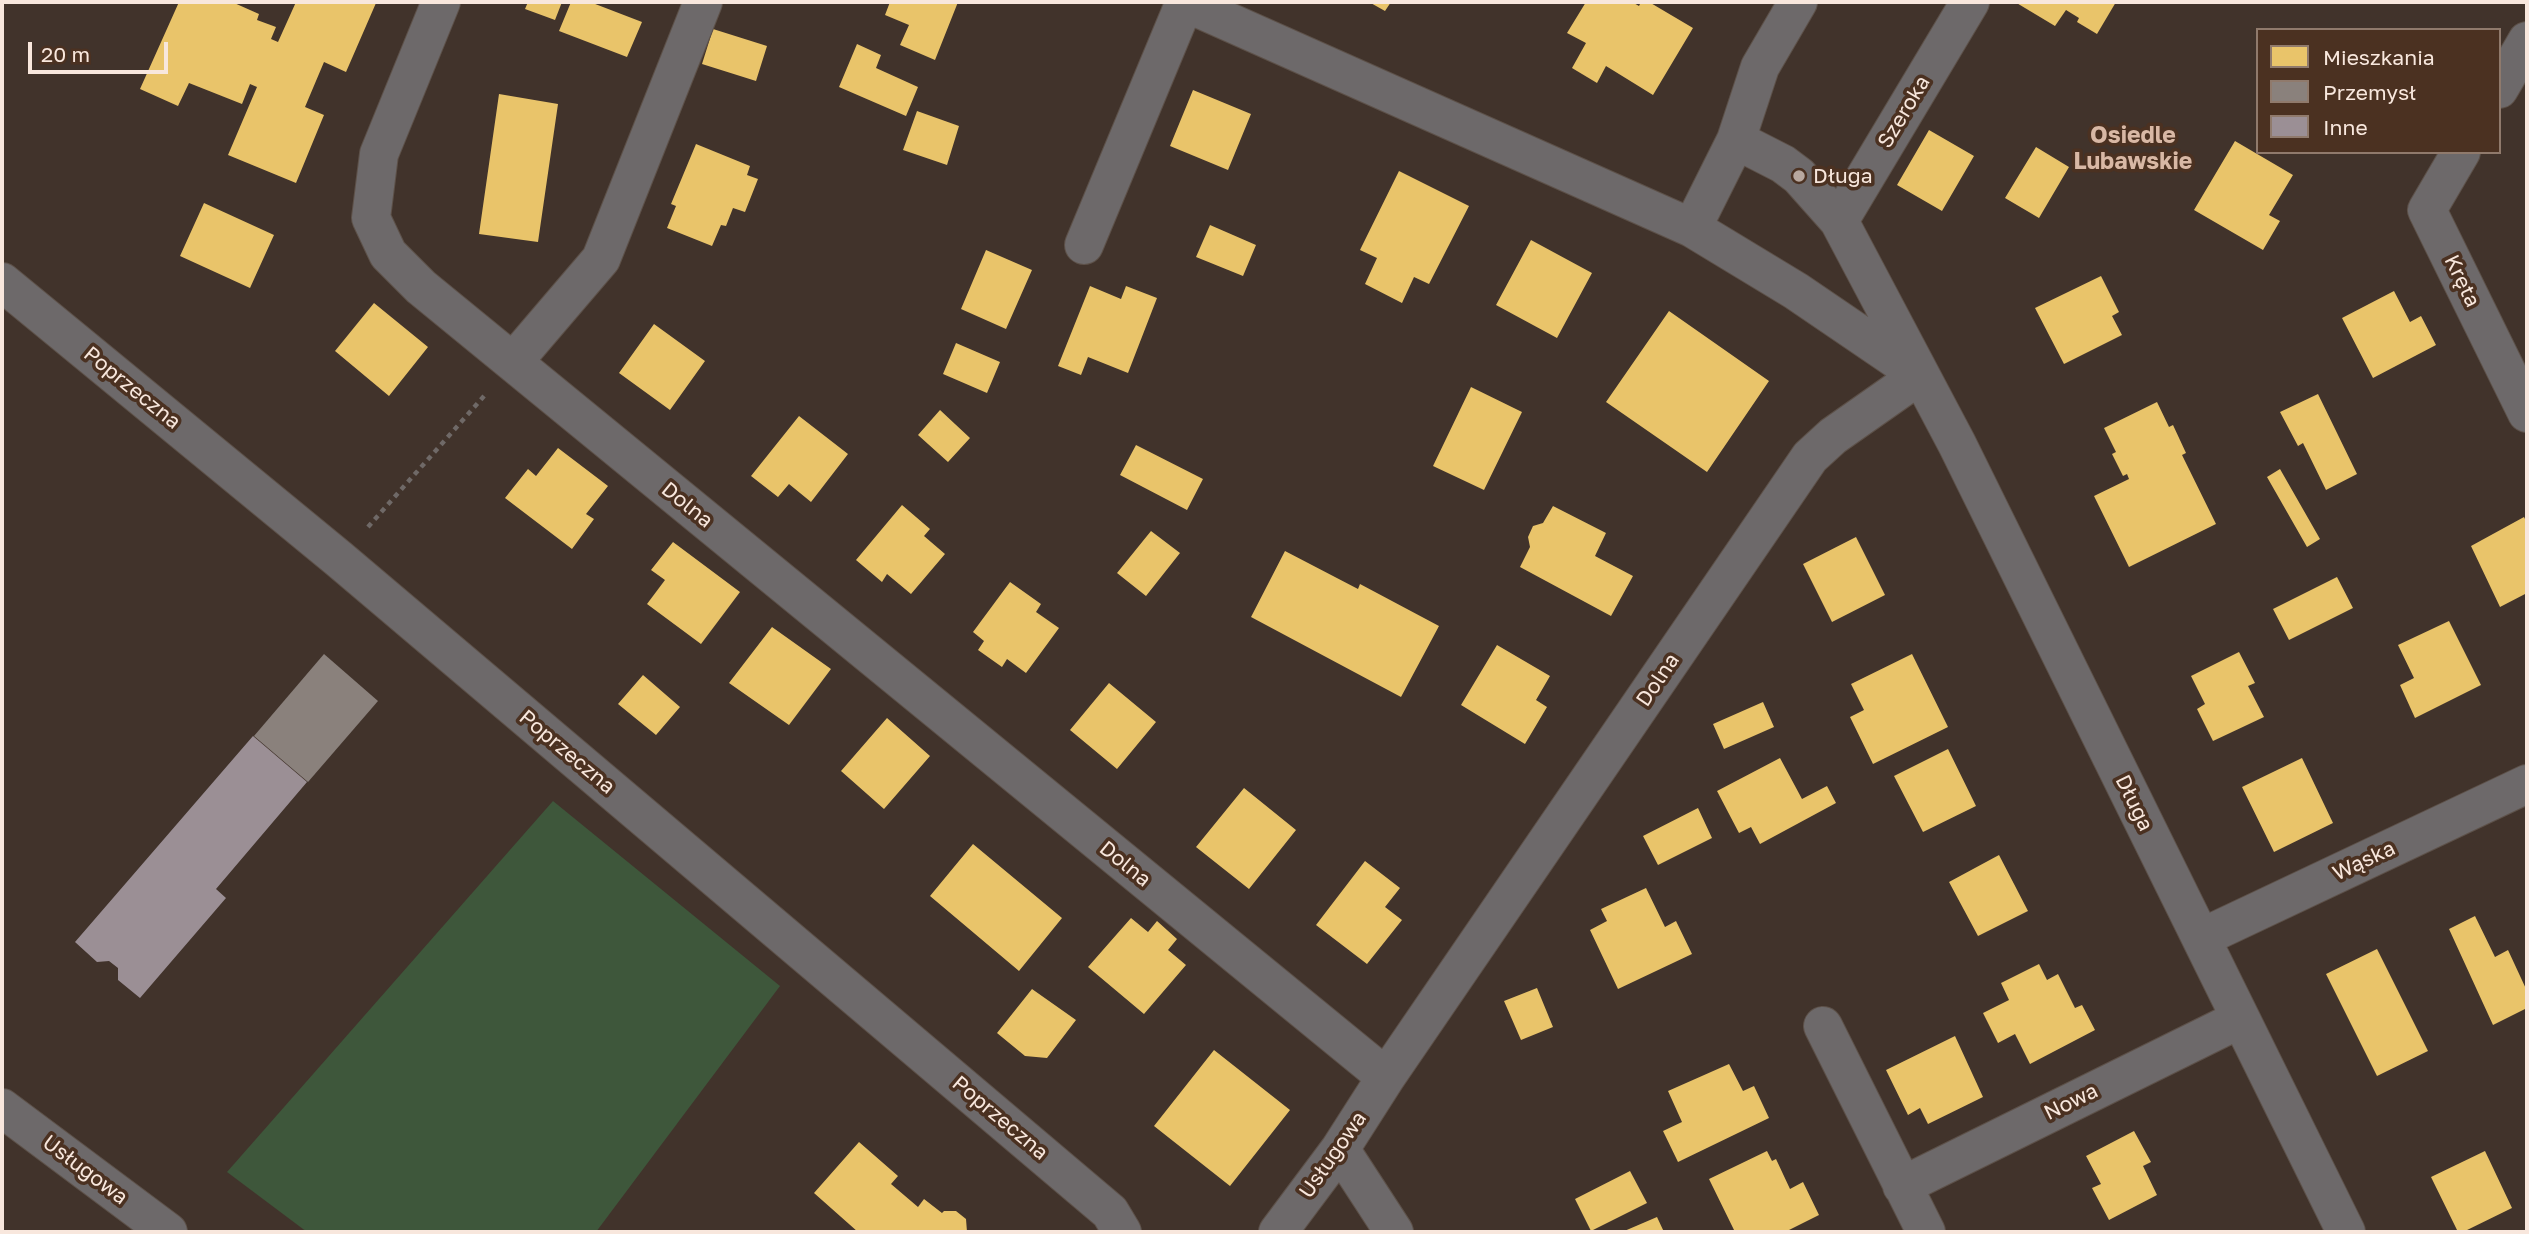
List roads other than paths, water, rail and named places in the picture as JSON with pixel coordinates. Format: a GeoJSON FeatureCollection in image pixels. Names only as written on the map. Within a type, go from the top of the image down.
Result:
{"type":"FeatureCollection","features":[{"type":"Feature","properties":{"kind":"street","name":"Dolna"},"geometry":{"type":"LineString","coordinates":[[440,2],[379,153],[371,218],[388,254],[421,287],[1386,1077],[1810,457],[1833,436],[1920,375]]}},
{"type":"Feature","properties":{"kind":"street"},"geometry":{"type":"LineString","coordinates":[[513,362],[601,259],[703,2]]}},
{"type":"Feature","properties":{"kind":"street"},"geometry":{"type":"LineString","coordinates":[[1692,228],[1736,140],[1760,67],[1798,2]]}},
{"type":"Feature","properties":{"kind":"street","name":"Szeroka"},"geometry":{"type":"LineString","coordinates":[[1839,222],[1970,2]]}},
{"type":"Feature","properties":{"kind":"street"},"geometry":{"type":"LineString","coordinates":[[1084,245],[1193,4]]}},
{"type":"Feature","properties":{"kind":"street","name":"Długa"},"geometry":{"type":"LineString","coordinates":[[1193,4],[1692,228],[1796,291],[1920,375]]}},
{"type":"Feature","properties":{"kind":"street"},"geometry":{"type":"LineString","coordinates":[[2501,86],[2527,41]]}},
{"type":"Feature","properties":{"kind":"street","name":"Długa"},"geometry":{"type":"LineString","coordinates":[[1736,140],[1783,164],[1799,176],[1839,222],[1963,457],[2346,1232]]}},
{"type":"Feature","properties":{"kind":"street","name":"Kręta"},"geometry":{"type":"LineString","coordinates":[[2460,154],[2427,210],[2527,413]]}},
{"type":"Feature","properties":{"kind":"street","name":"Poprzeczna"},"geometry":{"type":"LineString","coordinates":[[2,282],[339,559],[1110,1212],[1122,1232]]}},
{"type":"Feature","properties":{"kind":"street","name":"Wąska"},"geometry":{"type":"LineString","coordinates":[[2201,938],[2527,784]]}},
{"type":"Feature","properties":{"kind":"street","name":"Nowa"},"geometry":{"type":"LineString","coordinates":[[1902,1186],[2240,1019]]}},
{"type":"Feature","properties":{"kind":"street"},"geometry":{"type":"LineString","coordinates":[[1823,1026],[1926,1232]]}},
{"type":"Feature","properties":{"kind":"street","name":"Usługowa"},"geometry":{"type":"LineString","coordinates":[[1278,1232],[1340,1149],[1386,1077]]}},
{"type":"Feature","properties":{"kind":"street","name":"Usługowa"},"geometry":{"type":"LineString","coordinates":[[2,1108],[168,1232]]}},
{"type":"Feature","properties":{"kind":"street"},"geometry":{"type":"LineString","coordinates":[[1340,1149],[1394,1232]]}},
{"type":"Feature","properties":{"kind":"place","name":"Długa"},"geometry":{"type":"Point","coordinates":[1799,176]}},
{"type":"Feature","properties":{"kind":"district","name":"Osiedle Lubawskie"},"geometry":{"type":"Point","coordinates":[2133,149]}}]}
